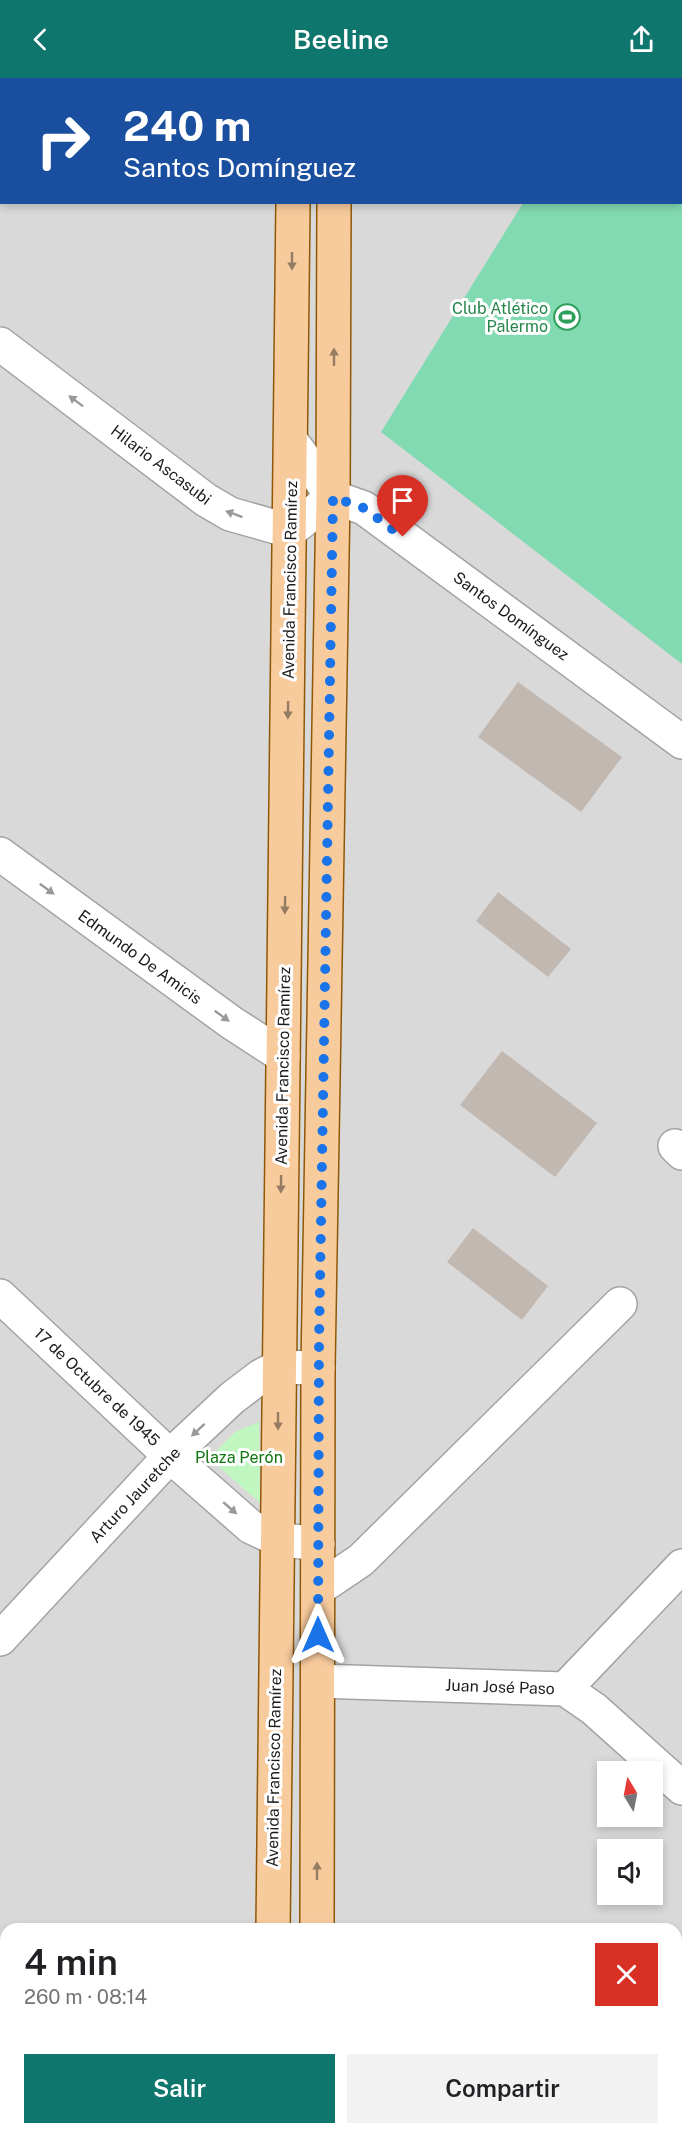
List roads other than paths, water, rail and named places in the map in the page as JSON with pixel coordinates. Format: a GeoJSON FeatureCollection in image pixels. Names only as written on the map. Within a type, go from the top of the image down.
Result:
{"type":"FeatureCollection","features":[{"type":"Feature","properties":{"kind":"main road","name":"Avenida Francisco Ramírez"},"geometry":{"type":"LineString","coordinates":[[273,1923],[278,1367],[292,441],[292,204]]}},
{"type":"Feature","properties":{"kind":"main road"},"geometry":{"type":"LineString","coordinates":[[316,1923],[318,1368],[333,497],[334,204]]}},
{"type":"Feature","properties":{"kind":"street","name":"Hilario Ascasubi"},"geometry":{"type":"LineString","coordinates":[[0,344],[206,500],[230,514],[290,531]]}},
{"type":"Feature","properties":{"kind":"street"},"geometry":{"type":"LineString","coordinates":[[290,531],[333,497],[292,441]]}},
{"type":"Feature","properties":{"kind":"street","name":"Santos Domínguez"},"geometry":{"type":"LineString","coordinates":[[333,497],[364,508],[682,742]]}},
{"type":"Feature","properties":{"kind":"street","name":"Edmundo De Amicis"},"geometry":{"type":"LineString","coordinates":[[0,854],[232,1023],[283,1056]]}},
{"type":"Feature","properties":{"kind":"street","name":"17 de Octubre de 1945"},"geometry":{"type":"LineString","coordinates":[[0,1296],[170,1456],[252,1527],[277,1539],[318,1544]]}},
{"type":"Feature","properties":{"kind":"street"},"geometry":{"type":"LineString","coordinates":[[318,1589],[361,1560],[620,1304]]}},
{"type":"Feature","properties":{"kind":"street"},"geometry":{"type":"LineString","coordinates":[[278,1367],[318,1368]]}},
{"type":"Feature","properties":{"kind":"street","name":"Arturo Jauretche"},"geometry":{"type":"LineString","coordinates":[[0,1639],[170,1456],[232,1398],[261,1376],[278,1367]]}},
{"type":"Feature","properties":{"kind":"street"},"geometry":{"type":"LineString","coordinates":[[565,1689],[682,1566]]}},
{"type":"Feature","properties":{"kind":"street","name":"Juan José Paso"},"geometry":{"type":"LineString","coordinates":[[318,1681],[565,1689],[594,1709],[682,1788]]}},
{"type":"Feature","properties":{"kind":"place","name":"Club Atlético Palermo"},"geometry":{"type":"Point","coordinates":[567,317]}},
{"type":"Feature","properties":{"kind":"park label","name":"Plaza Perón"},"geometry":{"type":"Point","coordinates":[239,1457]}}]}
